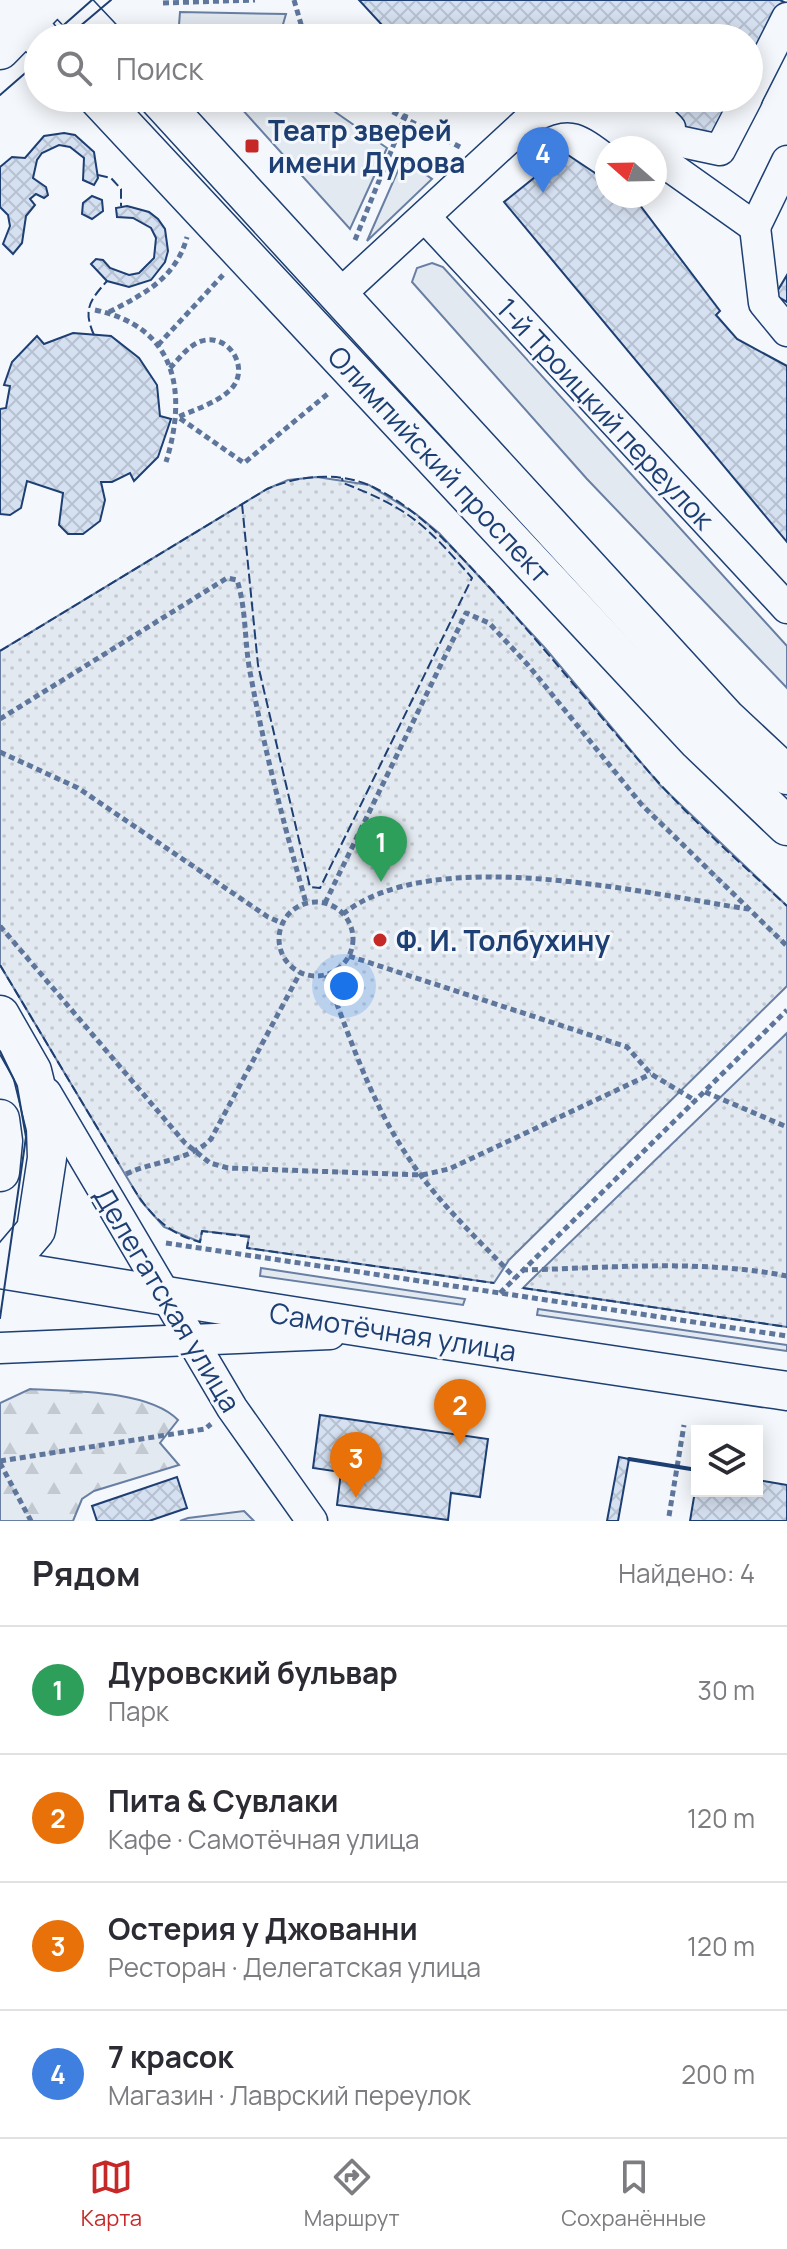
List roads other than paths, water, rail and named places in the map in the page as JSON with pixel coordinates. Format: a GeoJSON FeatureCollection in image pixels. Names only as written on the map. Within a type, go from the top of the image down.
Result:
{"type":"FeatureCollection","features":[{"type":"Feature","properties":{"kind":"main road"},"geometry":{"type":"LineString","coordinates":[[0,50],[24,34]]}},
{"type":"Feature","properties":{"kind":"main road","name":"Олимпийский проспект"},"geometry":{"type":"LineString","coordinates":[[111,112],[698,741],[787,826]]}},
{"type":"Feature","properties":{"kind":"main road","name":"Олимпийский проспект"},"geometry":{"type":"LineString","coordinates":[[171,112],[727,719],[787,775]]}},
{"type":"Feature","properties":{"kind":"main road","name":"Делегатская улица"},"geometry":{"type":"LineString","coordinates":[[0,1015],[32,1071],[44,1118],[47,1158],[36,1230],[1,1271]]}},
{"type":"Feature","properties":{"kind":"main road"},"geometry":{"type":"LineString","coordinates":[[0,1119],[3,1141],[0,1172]]}},
{"type":"Feature","properties":{"kind":"main road","name":"Самотёчная улица"},"geometry":{"type":"LineString","coordinates":[[1,1271],[165,1293],[385,1332],[787,1391]]}},
{"type":"Feature","properties":{"kind":"street"},"geometry":{"type":"LineString","coordinates":[[763,66],[787,18]]}},
{"type":"Feature","properties":{"kind":"street"},"geometry":{"type":"LineString","coordinates":[[337,297],[531,118],[542,112]]}},
{"type":"Feature","properties":{"kind":"street"},"geometry":{"type":"LineString","coordinates":[[589,112],[632,136]]}},
{"type":"Feature","properties":{"kind":"street"},"geometry":{"type":"LineString","coordinates":[[644,112],[666,124],[670,134],[667,136]]}},
{"type":"Feature","properties":{"kind":"street"},"geometry":{"type":"LineString","coordinates":[[667,148],[720,150],[740,112]]}},
{"type":"Feature","properties":{"kind":"street"},"geometry":{"type":"LineString","coordinates":[[667,158],[755,227]]}},
{"type":"Feature","properties":{"kind":"street"},"geometry":{"type":"LineString","coordinates":[[787,161],[755,227],[764,303],[787,331]]}},
{"type":"Feature","properties":{"kind":"street","name":"1-й Троицкий переулок"},"geometry":{"type":"LineString","coordinates":[[425,217],[787,608]]}},
{"type":"Feature","properties":{"kind":"street","name":"Делегатская улица"},"geometry":{"type":"LineString","coordinates":[[32,1071],[232,1408],[312,1521]]}},
{"type":"Feature","properties":{"kind":"street"},"geometry":{"type":"LineString","coordinates":[[0,1348],[385,1332]]}},
{"type":"Feature","properties":{"kind":"tram line"},"geometry":{"type":"LineString","coordinates":[[65,24],[92,0]]}},
{"type":"Feature","properties":{"kind":"tram line"},"geometry":{"type":"LineString","coordinates":[[83,24],[111,0]]}},
{"type":"Feature","properties":{"kind":"tram line"},"geometry":{"type":"LineString","coordinates":[[0,95],[24,74]]}},
{"type":"Feature","properties":{"kind":"tram line"},"geometry":{"type":"LineString","coordinates":[[0,1051],[17,1086],[26,1137],[0,1318]]}},
{"type":"Feature","properties":{"kind":"place","name":"Театр зверей имени Дурова"},"geometry":{"type":"Point","coordinates":[252,146]}},
{"type":"Feature","properties":{"kind":"place","name":"7 красок"},"geometry":{"type":"Point","coordinates":[543,193]}},
{"type":"Feature","properties":{"kind":"place","name":"Дуровский бульвар"},"geometry":{"type":"Point","coordinates":[381,882]}},
{"type":"Feature","properties":{"kind":"place","name":"Ф. И. Толбухину"},"geometry":{"type":"Point","coordinates":[380,940]}},
{"type":"Feature","properties":{"kind":"place","name":"Пита & Сувлаки"},"geometry":{"type":"Point","coordinates":[460,1445]}},
{"type":"Feature","properties":{"kind":"place","name":"Остерия у Джованни"},"geometry":{"type":"Point","coordinates":[356,1498]}}]}
